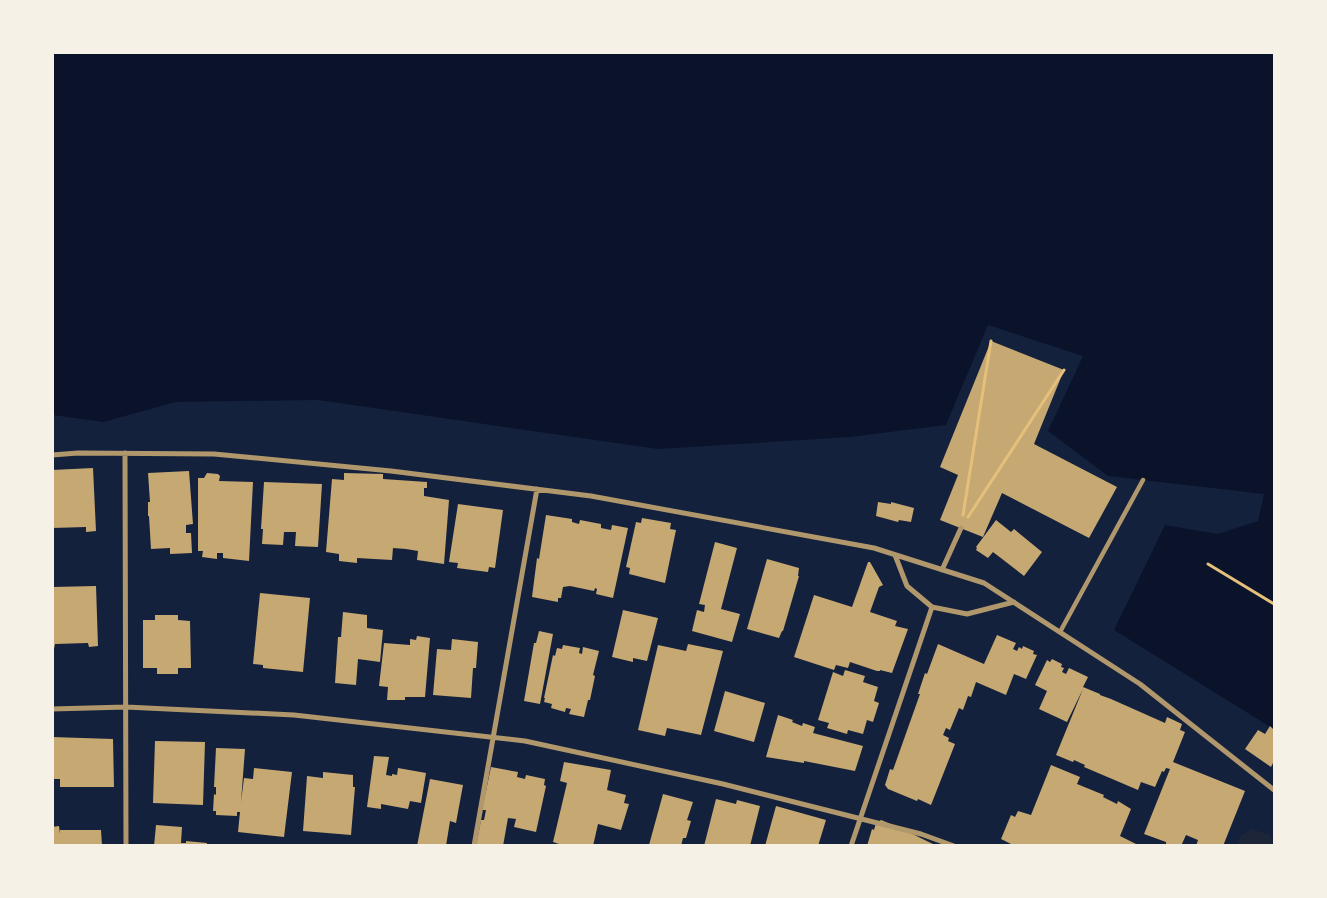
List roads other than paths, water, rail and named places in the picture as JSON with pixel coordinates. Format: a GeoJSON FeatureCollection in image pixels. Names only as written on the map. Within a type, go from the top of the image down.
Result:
{"type":"FeatureCollection","features":[{"type":"Feature","properties":{"kind":"street"},"geometry":{"type":"LineString","coordinates":[[52,455],[78,453],[214,454],[391,471],[591,496],[874,548],[984,583],[1140,684],[1274,790]]}},
{"type":"Feature","properties":{"kind":"street"},"geometry":{"type":"LineString","coordinates":[[125,453],[126,846]]}},
{"type":"Feature","properties":{"kind":"street"},"geometry":{"type":"LineString","coordinates":[[1060,632],[1143,480]]}},
{"type":"Feature","properties":{"kind":"street"},"geometry":{"type":"LineString","coordinates":[[474,846],[538,489]]}},
{"type":"Feature","properties":{"kind":"street"},"geometry":{"type":"LineString","coordinates":[[942,570],[961,528]]}},
{"type":"Feature","properties":{"kind":"street"},"geometry":{"type":"LineString","coordinates":[[895,555],[907,586],[932,607],[966,614],[1014,602]]}},
{"type":"Feature","properties":{"kind":"street"},"geometry":{"type":"LineString","coordinates":[[851,846],[932,607]]}},
{"type":"Feature","properties":{"kind":"street"},"geometry":{"type":"LineString","coordinates":[[52,709],[126,707],[294,715],[525,741],[723,784],[921,834],[954,846]]}}]}
